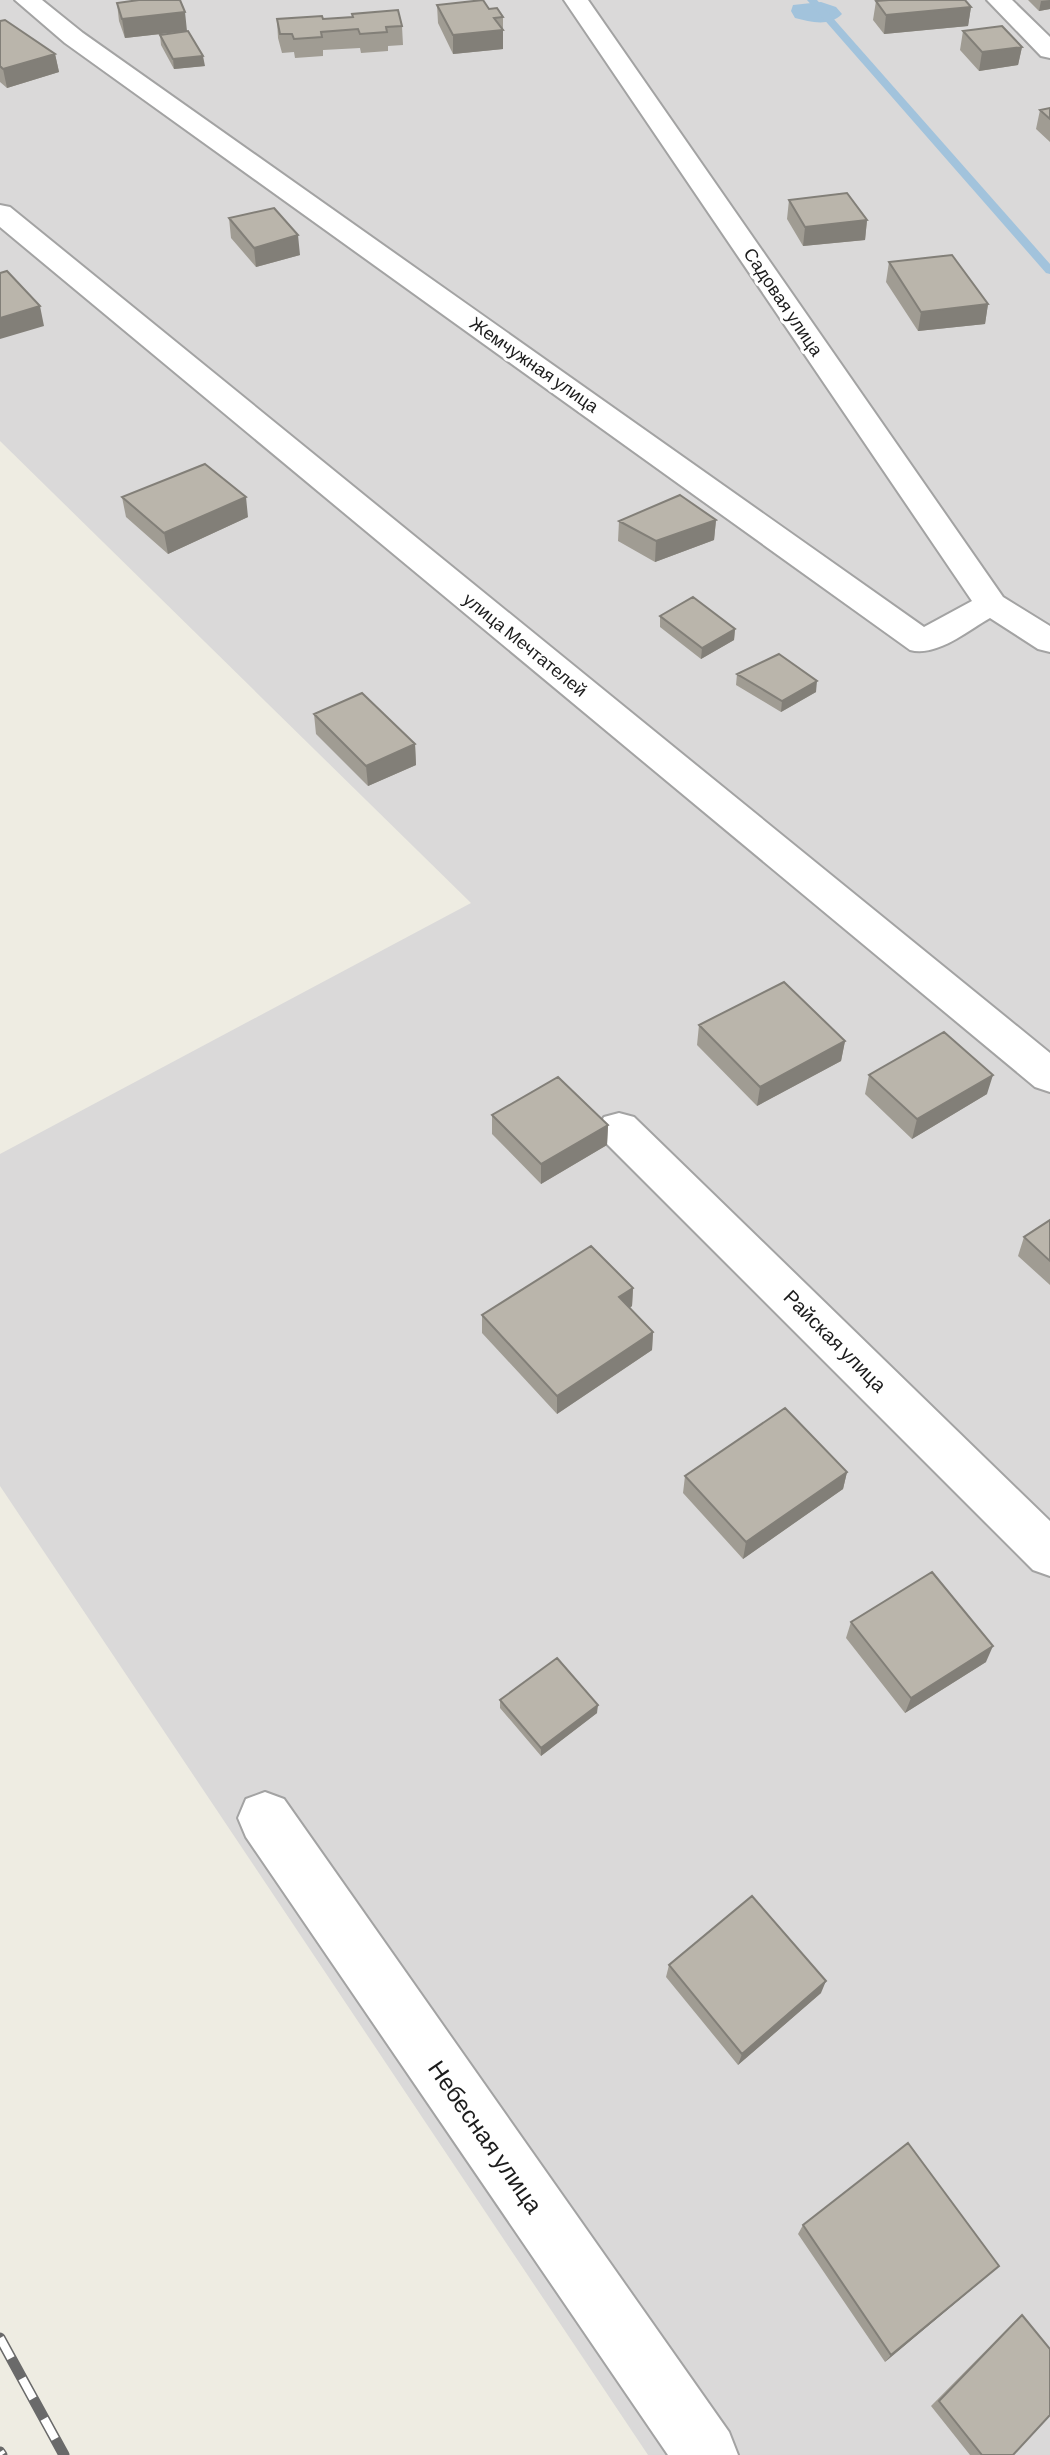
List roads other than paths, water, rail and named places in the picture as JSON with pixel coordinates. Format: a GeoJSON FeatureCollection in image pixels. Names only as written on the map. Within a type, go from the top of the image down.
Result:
{"type":"FeatureCollection","features":[{"type":"Feature","properties":{"kind":"street","name":"Жемчужная улица"},"geometry":{"type":"LineString","coordinates":[[27,0],[113,66],[922,642],[991,604]]}},
{"type":"Feature","properties":{"kind":"street","name":"Садовая улица"},"geometry":{"type":"LineString","coordinates":[[576,0],[991,604]]}},
{"type":"Feature","properties":{"kind":"street"},"geometry":{"type":"LineString","coordinates":[[999,0],[1050,51]]}},
{"type":"Feature","properties":{"kind":"street","name":"улица Мечтателей"},"geometry":{"type":"LineString","coordinates":[[0,213],[1050,1076]]}},
{"type":"Feature","properties":{"kind":"street"},"geometry":{"type":"LineString","coordinates":[[991,604],[1050,641]]}},
{"type":"Feature","properties":{"kind":"street","name":"Райская улица"},"geometry":{"type":"LineString","coordinates":[[619,1129],[1050,1554]]}},
{"type":"Feature","properties":{"kind":"street","name":"Небесная улица"},"geometry":{"type":"LineString","coordinates":[[265,1818],[706,2455]]}},
{"type":"Feature","properties":{"kind":"water"},"geometry":{"type":"Polygon","coordinates":[[[821,2],[836,7],[842,14],[831,21],[820,22],[795,18],[791,11],[793,5],[821,2]]]}},
{"type":"Feature","properties":{"kind":"waterway"},"geometry":{"type":"LineString","coordinates":[[812,0],[1050,271]]}},
{"type":"Feature","properties":{"kind":"railway"},"geometry":{"type":"LineString","coordinates":[[0,2338],[64,2455]]}}]}
